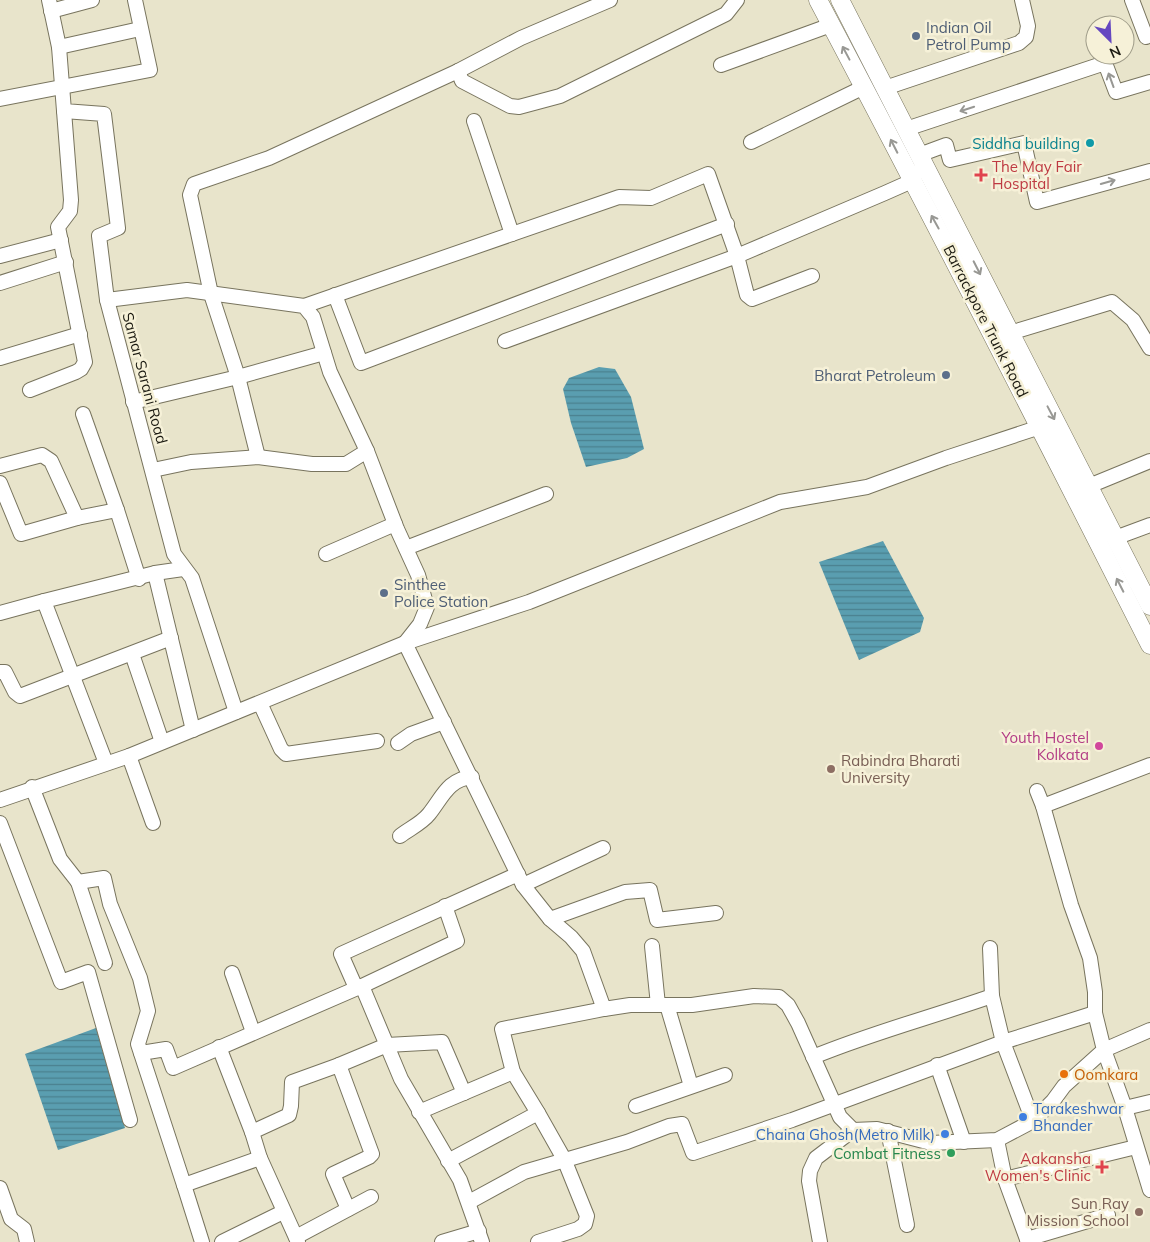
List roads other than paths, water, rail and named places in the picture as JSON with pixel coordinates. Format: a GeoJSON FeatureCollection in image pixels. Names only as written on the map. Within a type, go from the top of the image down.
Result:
{"type":"FeatureCollection","features":[{"type":"Feature","properties":{"kind":"main road","name":"Barrackpore Trunk Road"},"geometry":{"type":"LineString","coordinates":[[818,0],[949,248],[1040,427],[1146,607]]}},
{"type":"Feature","properties":{"kind":"main road","name":"Barrackpore Trunk Road"},"geometry":{"type":"LineString","coordinates":[[840,0],[1116,538],[1146,607],[1150,644]]}},
{"type":"Feature","properties":{"kind":"street"},"geometry":{"type":"LineString","coordinates":[[30,390],[81,369],[85,362],[58,227],[70,211],[71,200],[59,47],[50,6],[92,0]]}},
{"type":"Feature","properties":{"kind":"street"},"geometry":{"type":"LineString","coordinates":[[0,99],[150,70],[135,0]]}},
{"type":"Feature","properties":{"kind":"street"},"geometry":{"type":"LineString","coordinates":[[258,457],[238,377],[211,294],[190,195],[194,184],[269,158],[458,71],[521,38],[610,0]]}},
{"type":"Feature","properties":{"kind":"street"},"geometry":{"type":"LineString","coordinates":[[458,71],[462,82],[510,106],[519,107],[560,96],[726,14],[737,0]]}},
{"type":"Feature","properties":{"kind":"street"},"geometry":{"type":"LineString","coordinates":[[885,88],[1019,43],[1026,37],[1028,26],[1022,0]]}},
{"type":"Feature","properties":{"kind":"street"},"geometry":{"type":"LineString","coordinates":[[1132,0],[1146,36]]}},
{"type":"Feature","properties":{"kind":"street"},"geometry":{"type":"LineString","coordinates":[[720,65],[831,25]]}},
{"type":"Feature","properties":{"kind":"street"},"geometry":{"type":"LineString","coordinates":[[59,47],[140,29]]}},
{"type":"Feature","properties":{"kind":"street"},"geometry":{"type":"LineString","coordinates":[[906,129],[1105,63],[1116,92],[1150,82]]}},
{"type":"Feature","properties":{"kind":"street"},"geometry":{"type":"LineString","coordinates":[[751,142],[864,87]]}},
{"type":"Feature","properties":{"kind":"street","name":"Samar Sarani Road"},"geometry":{"type":"LineString","coordinates":[[64,112],[104,114],[106,119],[106,135],[118,228],[99,236],[107,300],[174,554],[183,569],[192,578],[236,712]]}},
{"type":"Feature","properties":{"kind":"street"},"geometry":{"type":"LineString","coordinates":[[474,121],[512,234]]}},
{"type":"Feature","properties":{"kind":"street"},"geometry":{"type":"LineString","coordinates":[[505,341],[737,256],[912,181],[921,159],[946,145],[950,160],[1024,144],[1037,202],[1150,171]]}},
{"type":"Feature","properties":{"kind":"street"},"geometry":{"type":"LineString","coordinates":[[107,300],[186,290],[304,306],[619,197],[651,198],[708,174],[727,224],[747,295],[752,299],[812,276]]}},
{"type":"Feature","properties":{"kind":"street"},"geometry":{"type":"LineString","coordinates":[[335,295],[361,363],[727,224]]}},
{"type":"Feature","properties":{"kind":"street"},"geometry":{"type":"LineString","coordinates":[[0,256],[61,240]]}},
{"type":"Feature","properties":{"kind":"street"},"geometry":{"type":"LineString","coordinates":[[0,283],[66,262]]}},
{"type":"Feature","properties":{"kind":"street"},"geometry":{"type":"LineString","coordinates":[[1010,333],[1112,302],[1133,320],[1150,348]]}},
{"type":"Feature","properties":{"kind":"street"},"geometry":{"type":"LineString","coordinates":[[304,306],[314,318],[330,372],[367,451],[395,524],[418,575],[427,606],[420,624],[405,643]]}},
{"type":"Feature","properties":{"kind":"street"},"geometry":{"type":"LineString","coordinates":[[0,358],[80,334]]}},
{"type":"Feature","properties":{"kind":"street"},"geometry":{"type":"LineString","coordinates":[[133,402],[324,354]]}},
{"type":"Feature","properties":{"kind":"street"},"geometry":{"type":"LineString","coordinates":[[83,414],[139,579]]}},
{"type":"Feature","properties":{"kind":"street"},"geometry":{"type":"LineString","coordinates":[[0,800],[129,756],[405,643],[530,602],[780,502],[867,487],[1040,427]]}},
{"type":"Feature","properties":{"kind":"street"},"geometry":{"type":"LineString","coordinates":[[153,470],[191,462],[258,457],[312,464],[346,464],[367,451]]}},
{"type":"Feature","properties":{"kind":"street"},"geometry":{"type":"LineString","coordinates":[[0,466],[42,455],[51,461],[77,518]]}},
{"type":"Feature","properties":{"kind":"street"},"geometry":{"type":"LineString","coordinates":[[1089,486],[1150,461]]}},
{"type":"Feature","properties":{"kind":"street"},"geometry":{"type":"LineString","coordinates":[[0,483],[20,534],[77,518],[117,510]]}},
{"type":"Feature","properties":{"kind":"street"},"geometry":{"type":"LineString","coordinates":[[406,548],[546,494]]}},
{"type":"Feature","properties":{"kind":"street"},"geometry":{"type":"LineString","coordinates":[[326,554],[395,524]]}},
{"type":"Feature","properties":{"kind":"street"},"geometry":{"type":"LineString","coordinates":[[1116,538],[1150,525]]}},
{"type":"Feature","properties":{"kind":"street"},"geometry":{"type":"LineString","coordinates":[[0,613],[139,579],[155,573],[183,569]]}},
{"type":"Feature","properties":{"kind":"street"},"geometry":{"type":"LineString","coordinates":[[155,573],[193,730]]}},
{"type":"Feature","properties":{"kind":"street"},"geometry":{"type":"LineString","coordinates":[[44,601],[106,763]]}},
{"type":"Feature","properties":{"kind":"street"},"geometry":{"type":"LineString","coordinates":[[0,672],[5,672],[14,692],[20,696],[74,677],[171,638]]}},
{"type":"Feature","properties":{"kind":"street"},"geometry":{"type":"LineString","coordinates":[[405,643],[472,777],[520,879],[550,919],[571,937],[583,951],[604,1009]]}},
{"type":"Feature","properties":{"kind":"street"},"geometry":{"type":"LineString","coordinates":[[132,654],[162,742]]}},
{"type":"Feature","properties":{"kind":"street"},"geometry":{"type":"LineString","coordinates":[[260,703],[281,749],[286,754],[377,741]]}},
{"type":"Feature","properties":{"kind":"street"},"geometry":{"type":"LineString","coordinates":[[398,743],[411,734],[444,722]]}},
{"type":"Feature","properties":{"kind":"street"},"geometry":{"type":"LineString","coordinates":[[129,756],[153,823]]}},
{"type":"Feature","properties":{"kind":"street"},"geometry":{"type":"LineString","coordinates":[[1043,806],[1150,765]]}},
{"type":"Feature","properties":{"kind":"street"},"geometry":{"type":"LineString","coordinates":[[400,836],[428,815],[444,790],[463,778],[472,777]]}},
{"type":"Feature","properties":{"kind":"street"},"geometry":{"type":"LineString","coordinates":[[32,788],[60,859],[78,882],[105,963]]}},
{"type":"Feature","properties":{"kind":"street"},"geometry":{"type":"LineString","coordinates":[[1036,791],[1043,806],[1071,905],[1090,958],[1096,992],[1095,1013],[1104,1050],[1125,1108],[1150,1190]]}},
{"type":"Feature","properties":{"kind":"street"},"geometry":{"type":"LineString","coordinates":[[0,823],[61,982],[88,972],[130,1120]]}},
{"type":"Feature","properties":{"kind":"street"},"geometry":{"type":"LineString","coordinates":[[442,1242],[480,1237],[469,1202],[460,1180],[401,1080],[359,987],[341,954],[445,906],[603,848]]}},
{"type":"Feature","properties":{"kind":"street"},"geometry":{"type":"LineString","coordinates":[[78,882],[104,878],[110,904],[140,978],[148,1011],[138,1044],[202,1242]]}},
{"type":"Feature","properties":{"kind":"street"},"geometry":{"type":"LineString","coordinates":[[550,919],[625,892],[650,890],[657,920],[716,913]]}},
{"type":"Feature","properties":{"kind":"street"},"geometry":{"type":"LineString","coordinates":[[141,1053],[166,1049],[173,1068],[359,987],[457,940],[445,906]]}},
{"type":"Feature","properties":{"kind":"street"},"geometry":{"type":"LineString","coordinates":[[652,946],[663,1005],[691,1086]]}},
{"type":"Feature","properties":{"kind":"street"},"geometry":{"type":"LineString","coordinates":[[990,948],[992,996],[1003,1042],[1033,1121]]}},
{"type":"Feature","properties":{"kind":"street"},"geometry":{"type":"LineString","coordinates":[[232,973],[253,1032]]}},
{"type":"Feature","properties":{"kind":"street"},"geometry":{"type":"LineString","coordinates":[[538,1242],[578,1229],[586,1224],[588,1216],[564,1159],[514,1072],[502,1029],[630,1005],[692,1004],[754,996],[778,997],[788,1005],[840,1117],[853,1130]]}},
{"type":"Feature","properties":{"kind":"street"},"geometry":{"type":"LineString","coordinates":[[813,1057],[847,1043],[992,996]]}},
{"type":"Feature","properties":{"kind":"street"},"geometry":{"type":"LineString","coordinates":[[469,1202],[524,1172],[626,1142],[669,1126],[682,1124],[693,1153],[792,1120],[1003,1042],[1095,1013]]}},
{"type":"Feature","properties":{"kind":"street"},"geometry":{"type":"LineString","coordinates":[[820,1242],[809,1181],[810,1170],[816,1158],[853,1130],[878,1129],[930,1143],[997,1140],[1033,1121],[1053,1101],[1064,1086],[1104,1050],[1150,1030]]}},
{"type":"Feature","properties":{"kind":"street"},"geometry":{"type":"LineString","coordinates":[[252,1132],[289,1115],[292,1082],[387,1046],[443,1043],[464,1093]]}},
{"type":"Feature","properties":{"kind":"street"},"geometry":{"type":"LineString","coordinates":[[219,1047],[252,1132],[260,1158],[283,1212],[297,1239],[371,1197]]}},
{"type":"Feature","properties":{"kind":"street"},"geometry":{"type":"LineString","coordinates":[[339,1065],[372,1154],[333,1174],[348,1209]]}},
{"type":"Feature","properties":{"kind":"street"},"geometry":{"type":"LineString","coordinates":[[937,1065],[964,1142]]}},
{"type":"Feature","properties":{"kind":"street"},"geometry":{"type":"LineString","coordinates":[[419,1112],[514,1072]]}},
{"type":"Feature","properties":{"kind":"street"},"geometry":{"type":"LineString","coordinates":[[636,1106],[725,1075]]}},
{"type":"Feature","properties":{"kind":"street"},"geometry":{"type":"LineString","coordinates":[[1125,1108],[1150,1102]]}},
{"type":"Feature","properties":{"kind":"street"},"geometry":{"type":"LineString","coordinates":[[448,1161],[538,1113]]}},
{"type":"Feature","properties":{"kind":"street"},"geometry":{"type":"LineString","coordinates":[[888,1131],[907,1225]]}},
{"type":"Feature","properties":{"kind":"street"},"geometry":{"type":"LineString","coordinates":[[997,1140],[1005,1179],[1028,1241],[1108,1215]]}},
{"type":"Feature","properties":{"kind":"street"},"geometry":{"type":"LineString","coordinates":[[1005,1179],[1136,1147]]}},
{"type":"Feature","properties":{"kind":"street"},"geometry":{"type":"LineString","coordinates":[[184,1186],[260,1158]]}},
{"type":"Feature","properties":{"kind":"street"},"geometry":{"type":"LineString","coordinates":[[0,1188],[11,1219],[24,1229],[27,1242]]}},
{"type":"Feature","properties":{"kind":"street"},"geometry":{"type":"LineString","coordinates":[[224,1241],[283,1212]]}},
{"type":"Feature","properties":{"kind":"water"},"geometry":{"type":"Polygon","coordinates":[[[599,367],[615,369],[631,397],[644,449],[627,458],[586,467],[571,423],[563,389],[569,378],[599,367]]]}},
{"type":"Feature","properties":{"kind":"water"},"geometry":{"type":"Polygon","coordinates":[[[883,541],[924,618],[920,632],[859,660],[819,562],[883,541]]]}},
{"type":"Feature","properties":{"kind":"water"},"geometry":{"type":"Polygon","coordinates":[[[96,1028],[125,1128],[58,1150],[25,1054],[96,1028]]]}},
{"type":"Feature","properties":{"kind":"place","name":"Indian Oil Petrol Pump"},"geometry":{"type":"Point","coordinates":[916,36]}},
{"type":"Feature","properties":{"kind":"place","name":"Siddha building"},"geometry":{"type":"Point","coordinates":[1090,143]}},
{"type":"Feature","properties":{"kind":"place","name":"The May Fair Hospital"},"geometry":{"type":"Point","coordinates":[981,175]}},
{"type":"Feature","properties":{"kind":"place","name":"Bharat Petroleum"},"geometry":{"type":"Point","coordinates":[946,375]}},
{"type":"Feature","properties":{"kind":"place","name":"Sinthee Police Station"},"geometry":{"type":"Point","coordinates":[384,593]}},
{"type":"Feature","properties":{"kind":"place","name":"Youth Hostel Kolkata"},"geometry":{"type":"Point","coordinates":[1099,746]}},
{"type":"Feature","properties":{"kind":"place","name":"Rabindra Bharati University"},"geometry":{"type":"Point","coordinates":[831,769]}},
{"type":"Feature","properties":{"kind":"place","name":"Oomkara"},"geometry":{"type":"Point","coordinates":[1064,1074]}},
{"type":"Feature","properties":{"kind":"place","name":"Tarakeshwar Bhander"},"geometry":{"type":"Point","coordinates":[1023,1117]}},
{"type":"Feature","properties":{"kind":"place","name":"Chaina Ghosh(Metro Milk)"},"geometry":{"type":"Point","coordinates":[945,1134]}},
{"type":"Feature","properties":{"kind":"place","name":"Combat Fitness"},"geometry":{"type":"Point","coordinates":[951,1153]}},
{"type":"Feature","properties":{"kind":"place","name":"Aakansha Women's Clinic"},"geometry":{"type":"Point","coordinates":[1102,1167]}},
{"type":"Feature","properties":{"kind":"place","name":"Sun Ray Mission School"},"geometry":{"type":"Point","coordinates":[1139,1212]}}]}
